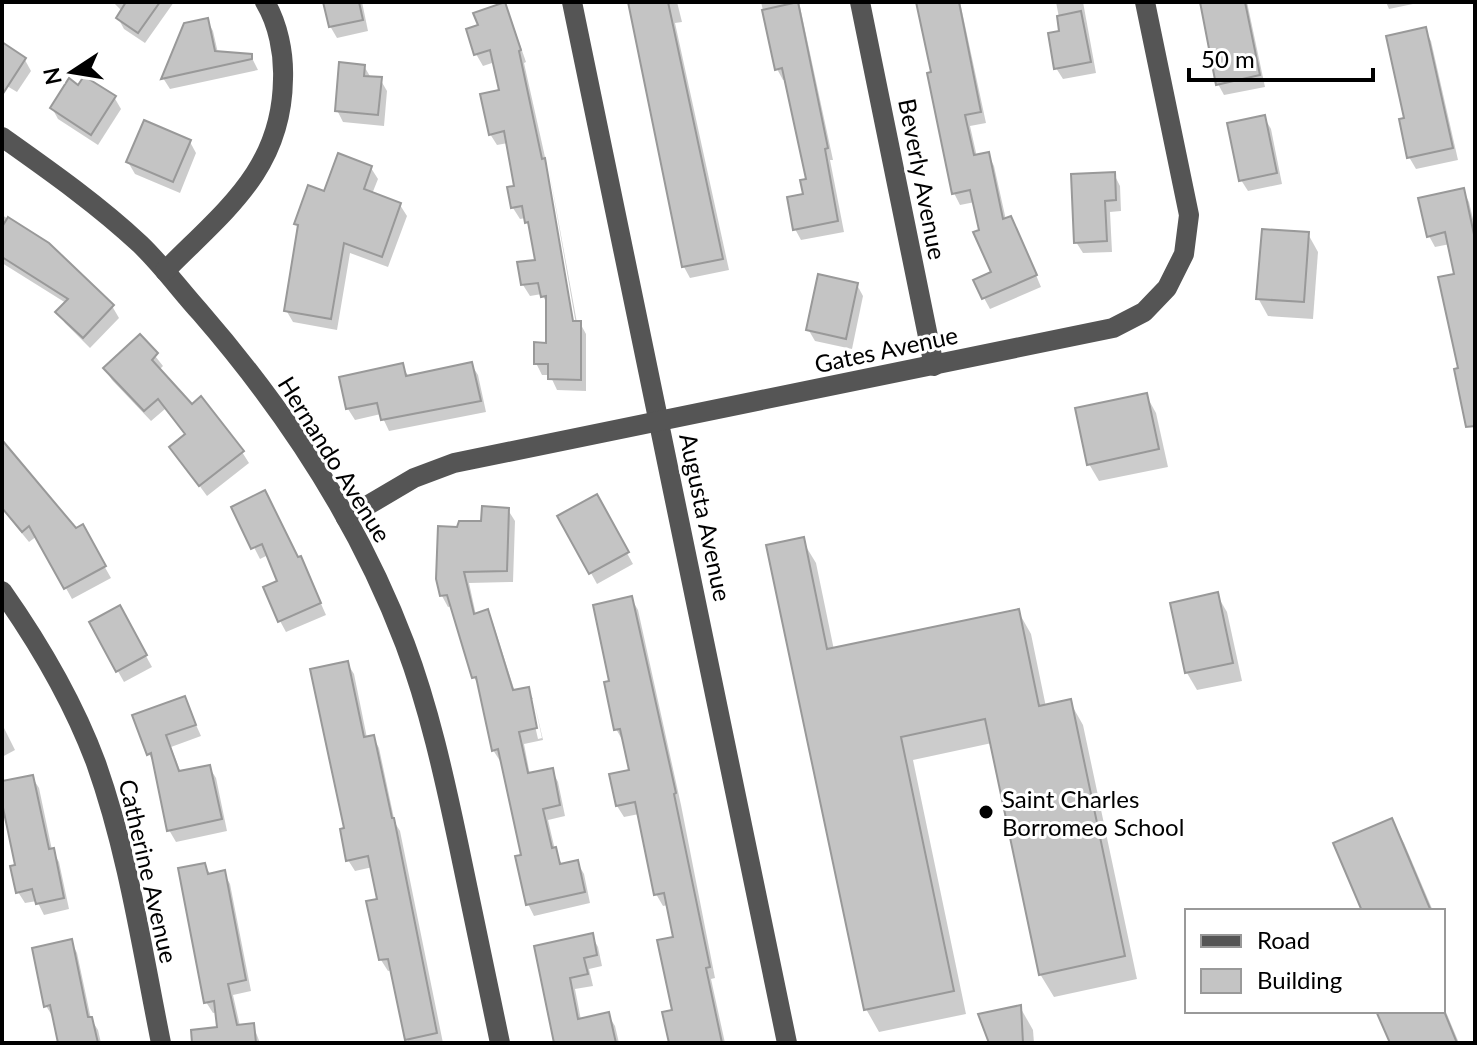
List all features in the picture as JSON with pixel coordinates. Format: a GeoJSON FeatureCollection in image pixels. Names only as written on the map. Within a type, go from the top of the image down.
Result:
{"type":"FeatureCollection","features":[{"type":"Feature","properties":{"kind":"street"},"geometry":{"type":"LineString","coordinates":[[165,271],[243,191],[268,155],[283,108],[284,58],[272,13],[265,2]]}},
{"type":"Feature","properties":{"kind":"street","name":"Augusta Avenue"},"geometry":{"type":"LineString","coordinates":[[572,2],[787,1043]]}},
{"type":"Feature","properties":{"kind":"street","name":"Beverly Avenue"},"geometry":{"type":"LineString","coordinates":[[860,2],[934,366]]}},
{"type":"Feature","properties":{"kind":"street","name":"Gates Avenue"},"geometry":{"type":"LineString","coordinates":[[346,518],[414,478],[454,463],[1113,328],[1144,312],[1167,288],[1184,254],[1189,215],[1145,2]]}},
{"type":"Feature","properties":{"kind":"street","name":"Hernando Avenue"},"geometry":{"type":"LineString","coordinates":[[2,137],[72,186],[140,244],[165,271],[263,390],[346,518],[405,643],[423,700],[443,772],[500,1043]]}},
{"type":"Feature","properties":{"kind":"street","name":"Catherine Avenue"},"geometry":{"type":"LineString","coordinates":[[2,591],[30,630],[60,682],[95,760],[120,842],[161,1043]]}},
{"type":"Feature","properties":{"kind":"building"},"geometry":{"type":"Polygon","coordinates":[[[126,2],[160,2],[138,33],[116,18],[126,2]]]}},
{"type":"Feature","properties":{"kind":"building"},"geometry":{"type":"Polygon","coordinates":[[[323,2],[359,2],[363,20],[329,27],[323,2]]]}},
{"type":"Feature","properties":{"kind":"building"},"geometry":{"type":"Polygon","coordinates":[[[505,2],[521,50],[542,159],[545,158],[573,321],[581,321],[581,380],[548,379],[548,364],[534,364],[534,342],[546,343],[546,296],[541,297],[538,283],[521,285],[517,262],[535,260],[528,222],[525,223],[522,206],[511,208],[507,187],[514,186],[504,131],[489,135],[480,94],[499,90],[490,50],[474,55],[466,29],[478,25],[473,13],[505,2]]]}},
{"type":"Feature","properties":{"kind":"building"},"geometry":{"type":"Polygon","coordinates":[[[628,2],[668,2],[723,259],[682,267],[628,2]]]}},
{"type":"Feature","properties":{"kind":"building"},"geometry":{"type":"Polygon","coordinates":[[[798,2],[828,148],[825,149],[838,221],[793,230],[787,197],[803,194],[800,180],[806,179],[782,68],[775,70],[762,10],[798,2]]]}},
{"type":"Feature","properties":{"kind":"building"},"geometry":{"type":"Polygon","coordinates":[[[916,2],[959,2],[981,112],[965,115],[974,155],[989,152],[1003,219],[1011,216],[1037,275],[982,299],[973,280],[991,272],[973,232],[979,230],[970,190],[952,194],[916,2]]]}},
{"type":"Feature","properties":{"kind":"building"},"geometry":{"type":"Polygon","coordinates":[[[1200,2],[1245,2],[1260,75],[1216,85],[1200,2]]]}},
{"type":"Feature","properties":{"kind":"building"},"geometry":{"type":"Polygon","coordinates":[[[1081,11],[1091,62],[1054,69],[1048,33],[1059,31],[1057,16],[1081,11]]]}},
{"type":"Feature","properties":{"kind":"building"},"geometry":{"type":"Polygon","coordinates":[[[208,18],[215,51],[252,54],[252,59],[161,79],[184,23],[208,18]]]}},
{"type":"Feature","properties":{"kind":"building"},"geometry":{"type":"Polygon","coordinates":[[[1426,27],[1453,148],[1407,158],[1399,119],[1404,118],[1386,36],[1426,27]]]}},
{"type":"Feature","properties":{"kind":"building"},"geometry":{"type":"Polygon","coordinates":[[[2,42],[26,58],[2,95],[2,42]]]}},
{"type":"Feature","properties":{"kind":"building"},"geometry":{"type":"Polygon","coordinates":[[[339,62],[365,65],[364,76],[382,77],[378,115],[335,111],[339,62]]]}},
{"type":"Feature","properties":{"kind":"building"},"geometry":{"type":"Polygon","coordinates":[[[84,76],[116,96],[91,135],[50,108],[69,78],[78,85],[84,76]]]}},
{"type":"Feature","properties":{"kind":"building"},"geometry":{"type":"Polygon","coordinates":[[[1265,115],[1277,173],[1239,181],[1227,123],[1265,115]]]}},
{"type":"Feature","properties":{"kind":"building"},"geometry":{"type":"Polygon","coordinates":[[[144,120],[191,140],[173,182],[126,162],[144,120]]]}},
{"type":"Feature","properties":{"kind":"building"},"geometry":{"type":"Polygon","coordinates":[[[338,153],[372,166],[364,189],[401,203],[382,257],[344,243],[331,319],[284,311],[298,225],[294,224],[308,185],[324,191],[338,153]]]}},
{"type":"Feature","properties":{"kind":"building"},"geometry":{"type":"Polygon","coordinates":[[[1115,172],[1116,200],[1105,201],[1107,241],[1074,243],[1071,174],[1115,172]]]}},
{"type":"Feature","properties":{"kind":"building"},"geometry":{"type":"Polygon","coordinates":[[[1464,188],[1475,239],[1475,426],[1466,427],[1454,369],[1458,368],[1438,277],[1454,274],[1445,232],[1427,237],[1418,198],[1464,188]]]}},
{"type":"Feature","properties":{"kind":"building"},"geometry":{"type":"Polygon","coordinates":[[[8,217],[49,243],[114,305],[83,338],[55,312],[68,299],[2,257],[2,227],[8,217]]]}},
{"type":"Feature","properties":{"kind":"building"},"geometry":{"type":"Polygon","coordinates":[[[1262,229],[1309,232],[1304,302],[1256,299],[1262,229]]]}},
{"type":"Feature","properties":{"kind":"building"},"geometry":{"type":"Polygon","coordinates":[[[818,274],[858,283],[846,339],[806,330],[818,274]]]}},
{"type":"Feature","properties":{"kind":"building"},"geometry":{"type":"Polygon","coordinates":[[[140,334],[158,353],[152,360],[192,404],[201,396],[244,451],[199,486],[169,447],[185,434],[158,399],[144,411],[103,368],[140,334]]]}},
{"type":"Feature","properties":{"kind":"building"},"geometry":{"type":"Polygon","coordinates":[[[472,362],[481,401],[381,420],[377,403],[346,409],[339,377],[403,363],[406,376],[472,362]]]}},
{"type":"Feature","properties":{"kind":"building"},"geometry":{"type":"Polygon","coordinates":[[[1147,393],[1159,449],[1087,465],[1075,408],[1147,393]]]}},
{"type":"Feature","properties":{"kind":"building"},"geometry":{"type":"Polygon","coordinates":[[[2,440],[76,528],[83,524],[106,566],[64,589],[29,526],[22,532],[2,508],[2,440]]]}},
{"type":"Feature","properties":{"kind":"building"},"geometry":{"type":"Polygon","coordinates":[[[265,490],[298,557],[301,556],[321,603],[278,622],[263,587],[277,581],[262,544],[251,549],[231,507],[265,490]]]}},
{"type":"Feature","properties":{"kind":"building"},"geometry":{"type":"Polygon","coordinates":[[[597,494],[629,552],[589,574],[557,516],[597,494]]]}},
{"type":"Feature","properties":{"kind":"building"},"geometry":{"type":"Polygon","coordinates":[[[482,506],[509,508],[507,571],[464,572],[474,614],[488,609],[513,690],[529,687],[537,728],[519,732],[528,773],[553,768],[560,805],[543,809],[552,848],[556,847],[560,864],[578,860],[585,892],[526,905],[515,856],[521,855],[498,749],[492,751],[476,677],[472,678],[447,595],[440,596],[436,579],[438,526],[457,527],[459,521],[481,521],[482,506]]]}},
{"type":"Feature","properties":{"kind":"building"},"geometry":{"type":"Polygon","coordinates":[[[804,537],[827,649],[1019,609],[1039,706],[1071,699],[1125,956],[1039,975],[985,719],[901,737],[954,991],[864,1010],[766,545],[804,537]]]}},
{"type":"Feature","properties":{"kind":"building"},"geometry":{"type":"Polygon","coordinates":[[[1218,592],[1233,663],[1185,673],[1170,603],[1218,592]]]}},
{"type":"Feature","properties":{"kind":"building"},"geometry":{"type":"Polygon","coordinates":[[[632,596],[676,793],[722,1043],[669,1043],[662,1012],[672,1010],[657,940],[673,937],[664,893],[654,895],[635,802],[616,806],[609,774],[629,770],[620,729],[614,730],[604,682],[609,681],[593,605],[632,596]]]}},
{"type":"Feature","properties":{"kind":"building"},"geometry":{"type":"Polygon","coordinates":[[[120,605],[147,655],[116,672],[89,622],[120,605]]]}},
{"type":"Feature","properties":{"kind":"building"},"geometry":{"type":"Polygon","coordinates":[[[348,661],[364,737],[374,735],[394,818],[437,1033],[405,1040],[388,959],[379,960],[366,901],[377,899],[368,856],[346,861],[340,829],[344,828],[310,669],[348,661]]]}},
{"type":"Feature","properties":{"kind":"building"},"geometry":{"type":"Polygon","coordinates":[[[185,696],[196,725],[166,735],[179,771],[210,765],[222,819],[167,831],[151,753],[147,755],[132,715],[185,696]]]}},
{"type":"Feature","properties":{"kind":"building"},"geometry":{"type":"Polygon","coordinates":[[[33,775],[49,849],[54,848],[64,898],[36,904],[32,889],[16,893],[10,866],[15,865],[2,803],[2,781],[33,775]]]}},
{"type":"Feature","properties":{"kind":"building"},"geometry":{"type":"Polygon","coordinates":[[[1392,818],[1430,909],[1361,909],[1333,843],[1392,818]]]}},
{"type":"Feature","properties":{"kind":"building"},"geometry":{"type":"Polygon","coordinates":[[[205,863],[208,874],[225,870],[246,980],[228,984],[237,1025],[254,1023],[256,1043],[192,1043],[191,1030],[217,1027],[214,1001],[204,1003],[178,868],[205,863]]]}},
{"type":"Feature","properties":{"kind":"building"},"geometry":{"type":"Polygon","coordinates":[[[593,933],[597,955],[584,958],[588,974],[570,978],[578,1019],[609,1012],[616,1043],[554,1043],[534,946],[593,933]]]}},
{"type":"Feature","properties":{"kind":"building"},"geometry":{"type":"Polygon","coordinates":[[[72,939],[88,1017],[92,1017],[98,1043],[58,1043],[50,1005],[44,1007],[32,948],[72,939]]]}},
{"type":"Feature","properties":{"kind":"building"},"geometry":{"type":"Polygon","coordinates":[[[1021,1005],[1023,1043],[989,1043],[978,1014],[1021,1005]]]}},
{"type":"Feature","properties":{"kind":"building"},"geometry":{"type":"Polygon","coordinates":[[[1377,1013],[1445,1013],[1457,1043],[1390,1043],[1377,1013]]]}},
{"type":"Feature","properties":{"kind":"place","name":"Saint Charles Borromeo School"},"geometry":{"type":"Point","coordinates":[986,812]}}]}
